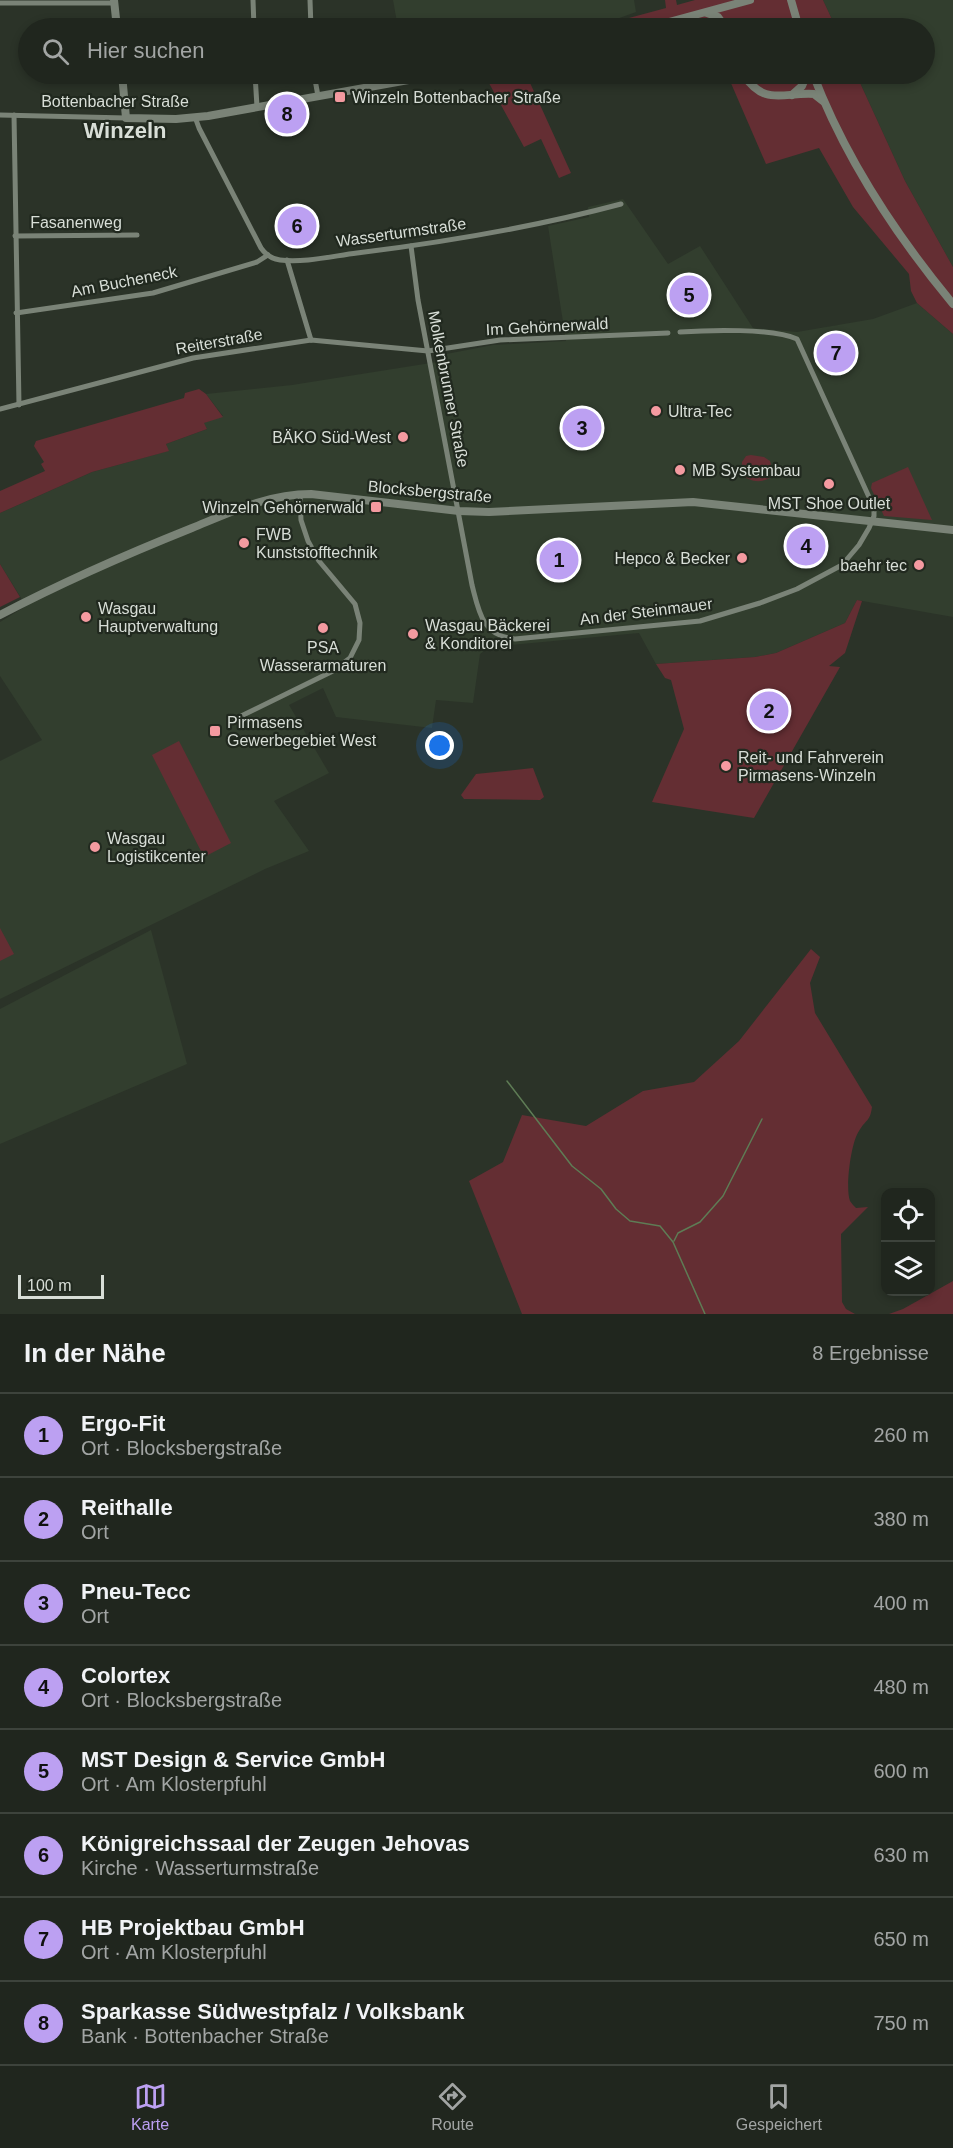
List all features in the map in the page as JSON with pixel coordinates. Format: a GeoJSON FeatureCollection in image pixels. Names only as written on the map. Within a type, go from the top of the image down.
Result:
{"type":"FeatureCollection","features":[{"type":"Feature","properties":{"kind":"main road"},"geometry":{"type":"LineString","coordinates":[[685,18],[750,0]]}},
{"type":"Feature","properties":{"kind":"main road"},"geometry":{"type":"LineString","coordinates":[[791,0],[796,18]]}},
{"type":"Feature","properties":{"kind":"main road"},"geometry":{"type":"LineString","coordinates":[[114,2],[116,18]]}},
{"type":"Feature","properties":{"kind":"main road"},"geometry":{"type":"LineString","coordinates":[[725,18],[732,5]]}},
{"type":"Feature","properties":{"kind":"main road"},"geometry":{"type":"LineString","coordinates":[[704,13],[717,18]]}},
{"type":"Feature","properties":{"kind":"main road"},"geometry":{"type":"LineString","coordinates":[[123,84],[126,118]]}},
{"type":"Feature","properties":{"kind":"main road","name":"Bottenbacher Straße"},"geometry":{"type":"LineString","coordinates":[[126,118],[195,117],[386,84]]}},
{"type":"Feature","properties":{"kind":"main road"},"geometry":{"type":"LineString","coordinates":[[751,84],[763,92],[777,96],[814,94],[825,103]]}},
{"type":"Feature","properties":{"kind":"main road"},"geometry":{"type":"LineString","coordinates":[[788,96],[803,84]]}},
{"type":"Feature","properties":{"kind":"main road"},"geometry":{"type":"LineString","coordinates":[[817,84],[847,149],[874,196],[909,248],[953,304]]}},
{"type":"Feature","properties":{"kind":"main road","name":"Blocksbergstraße"},"geometry":{"type":"LineString","coordinates":[[0,615],[127,554],[259,501],[300,494],[459,511],[489,512],[693,502],[953,530]]}},
{"type":"Feature","properties":{"kind":"street"},"geometry":{"type":"LineString","coordinates":[[254,0],[254,18]]}},
{"type":"Feature","properties":{"kind":"street"},"geometry":{"type":"LineString","coordinates":[[310,0],[311,18]]}},
{"type":"Feature","properties":{"kind":"street"},"geometry":{"type":"LineString","coordinates":[[4,2],[114,2]]}},
{"type":"Feature","properties":{"kind":"street"},"geometry":{"type":"LineString","coordinates":[[256,84],[257,107]]}},
{"type":"Feature","properties":{"kind":"street"},"geometry":{"type":"LineString","coordinates":[[316,84],[318,96]]}},
{"type":"Feature","properties":{"kind":"street","name":"Bottenbacher Straße"},"geometry":{"type":"LineString","coordinates":[[0,115],[126,118]]}},
{"type":"Feature","properties":{"kind":"street"},"geometry":{"type":"LineString","coordinates":[[14,115],[19,405]]}},
{"type":"Feature","properties":{"kind":"street"},"geometry":{"type":"LineString","coordinates":[[195,117],[256,240],[268,255]]}},
{"type":"Feature","properties":{"kind":"street","name":"Wasserturmstraße"},"geometry":{"type":"LineString","coordinates":[[268,255],[287,260],[411,246],[535,224],[621,204]]}},
{"type":"Feature","properties":{"kind":"street","name":"Fasanenweg"},"geometry":{"type":"LineString","coordinates":[[15,236],[137,235]]}},
{"type":"Feature","properties":{"kind":"street","name":"Molkenbrunner Straße"},"geometry":{"type":"LineString","coordinates":[[411,246],[428,351],[472,585],[482,620],[498,636]]}},
{"type":"Feature","properties":{"kind":"street","name":"Am Bucheneck"},"geometry":{"type":"LineString","coordinates":[[16,313],[153,293],[256,262],[268,255]]}},
{"type":"Feature","properties":{"kind":"street"},"geometry":{"type":"LineString","coordinates":[[287,260],[311,340]]}},
{"type":"Feature","properties":{"kind":"street"},"geometry":{"type":"LineString","coordinates":[[680,332],[741,331],[789,336],[797,339],[873,504],[872,522]]}},
{"type":"Feature","properties":{"kind":"street","name":"Im Gehörnerwald"},"geometry":{"type":"LineString","coordinates":[[428,351],[500,340],[668,333]]}},
{"type":"Feature","properties":{"kind":"street","name":"Reiterstraße"},"geometry":{"type":"LineString","coordinates":[[0,409],[193,358],[311,340],[428,351]]}},
{"type":"Feature","properties":{"kind":"street"},"geometry":{"type":"LineString","coordinates":[[233,720],[333,671],[350,658],[359,640],[360,623],[355,604],[319,561],[308,541],[301,520],[300,494]]}},
{"type":"Feature","properties":{"kind":"street","name":"An der Steinmauer"},"geometry":{"type":"LineString","coordinates":[[498,636],[514,639],[641,628],[700,621],[743,609],[797,589],[842,565],[859,545],[872,522]]}},
{"type":"Feature","properties":{"kind":"shaded area"},"geometry":{"type":"Polygon","coordinates":[[[393,0],[634,0],[636,12],[620,18],[396,18],[393,0]]]}},
{"type":"Feature","properties":{"kind":"shaded area"},"geometry":{"type":"Polygon","coordinates":[[[665,0],[676,0],[677,5],[695,0],[823,0],[831,18],[629,18],[666,8],[665,0]]]}},
{"type":"Feature","properties":{"kind":"shaded area"},"geometry":{"type":"Polygon","coordinates":[[[823,0],[953,0],[953,267],[905,181],[861,84],[935,84],[935,18],[831,18],[823,0]]]}},
{"type":"Feature","properties":{"kind":"shaded area"},"geometry":{"type":"Polygon","coordinates":[[[489,84],[531,84],[571,173],[559,178],[541,139],[524,147],[489,84]]]}},
{"type":"Feature","properties":{"kind":"shaded area"},"geometry":{"type":"Polygon","coordinates":[[[731,84],[861,84],[905,181],[953,267],[953,334],[917,303],[911,291],[909,274],[853,207],[819,148],[766,164],[731,84]]]}},
{"type":"Feature","properties":{"kind":"shaded area"},"geometry":{"type":"Polygon","coordinates":[[[623,199],[668,264],[700,246],[753,328],[797,332],[873,319],[917,303],[953,334],[953,617],[857,600],[845,623],[776,653],[755,657],[656,664],[639,633],[489,647],[480,654],[473,703],[436,700],[432,728],[336,717],[323,688],[289,705],[329,773],[274,801],[309,851],[265,869],[0,999],[0,761],[42,740],[0,676],[0,622],[26,606],[0,564],[0,513],[92,472],[168,451],[166,444],[207,429],[203,423],[223,416],[206,394],[292,385],[437,362],[436,356],[493,345],[566,341],[548,226],[589,217],[588,207],[623,199]]]}},
{"type":"Feature","properties":{"kind":"shaded area"},"geometry":{"type":"Polygon","coordinates":[[[199,389],[206,394],[223,417],[204,423],[207,429],[166,444],[169,451],[92,472],[0,513],[0,491],[45,471],[41,464],[44,462],[34,446],[36,441],[184,398],[185,393],[199,389]]]}},
{"type":"Feature","properties":{"kind":"shaded area"},"geometry":{"type":"Polygon","coordinates":[[[746,456],[764,457],[770,461],[774,475],[761,481],[744,476],[741,473],[742,462],[746,456]]]}},
{"type":"Feature","properties":{"kind":"shaded area"},"geometry":{"type":"Polygon","coordinates":[[[908,467],[932,520],[884,516],[871,488],[872,483],[908,467]]]}},
{"type":"Feature","properties":{"kind":"shaded area"},"geometry":{"type":"Polygon","coordinates":[[[0,564],[20,597],[0,607],[0,564]]]}},
{"type":"Feature","properties":{"kind":"shaded area","name":"Reit- und Fahrverein Pirmasens-Winzeln"},"geometry":{"type":"Polygon","coordinates":[[[857,600],[862,601],[845,653],[829,666],[840,667],[754,818],[652,802],[684,729],[671,680],[665,678],[656,664],[755,657],[776,653],[845,623],[857,600]]]}},
{"type":"Feature","properties":{"kind":"shaded area"},"geometry":{"type":"Polygon","coordinates":[[[179,741],[231,843],[204,857],[152,755],[179,741]]]}},
{"type":"Feature","properties":{"kind":"shaded area"},"geometry":{"type":"Polygon","coordinates":[[[533,768],[544,797],[540,800],[464,799],[461,795],[476,774],[533,768]]]}},
{"type":"Feature","properties":{"kind":"shaded area"},"geometry":{"type":"Polygon","coordinates":[[[0,928],[14,954],[0,961],[0,928]]]}},
{"type":"Feature","properties":{"kind":"shaded area"},"geometry":{"type":"Polygon","coordinates":[[[151,930],[187,1064],[0,1144],[0,1009],[151,930]]]}},
{"type":"Feature","properties":{"kind":"shaded area"},"geometry":{"type":"Polygon","coordinates":[[[811,949],[820,957],[810,983],[815,1013],[872,1107],[869,1118],[856,1137],[849,1176],[850,1201],[856,1208],[868,1207],[841,1234],[842,1302],[846,1309],[855,1314],[522,1314],[469,1181],[503,1162],[522,1115],[586,1126],[643,1091],[694,1082],[739,1041],[811,949]]]}},
{"type":"Feature","properties":{"kind":"shaded area"},"geometry":{"type":"Polygon","coordinates":[[[953,1281],[953,1314],[889,1314],[926,1296],[935,1296],[935,1291],[953,1281]]]}},
{"type":"Feature","properties":{"kind":"waterway"},"geometry":{"type":"LineString","coordinates":[[507,1081],[572,1166],[601,1189],[616,1209],[630,1221],[660,1226],[673,1242],[705,1314]]}},
{"type":"Feature","properties":{"kind":"waterway"},"geometry":{"type":"LineString","coordinates":[[674,1241],[678,1233],[700,1222],[723,1196],[762,1119]]}},
{"type":"Feature","properties":{"kind":"place","name":"Winzeln Bottenbacher Straße"},"geometry":{"type":"Point","coordinates":[340,97]}},
{"type":"Feature","properties":{"kind":"place","name":"Sparkasse Südwestpfalz / Volksbank"},"geometry":{"type":"Point","coordinates":[287,114]}},
{"type":"Feature","properties":{"kind":"place","name":"Königreichssaal der Zeugen Jehovas"},"geometry":{"type":"Point","coordinates":[297,226]}},
{"type":"Feature","properties":{"kind":"place","name":"MST Design & Service GmbH"},"geometry":{"type":"Point","coordinates":[689,295]}},
{"type":"Feature","properties":{"kind":"place","name":"HB Projektbau GmbH"},"geometry":{"type":"Point","coordinates":[836,353]}},
{"type":"Feature","properties":{"kind":"place","name":"Ultra-Tec"},"geometry":{"type":"Point","coordinates":[656,411]}},
{"type":"Feature","properties":{"kind":"place","name":"Pneu-Tecc"},"geometry":{"type":"Point","coordinates":[582,428]}},
{"type":"Feature","properties":{"kind":"place","name":"BÄKO Süd-West"},"geometry":{"type":"Point","coordinates":[403,437]}},
{"type":"Feature","properties":{"kind":"place","name":"MB Systembau"},"geometry":{"type":"Point","coordinates":[680,470]}},
{"type":"Feature","properties":{"kind":"place","name":"MST Shoe Outlet"},"geometry":{"type":"Point","coordinates":[829,484]}},
{"type":"Feature","properties":{"kind":"place","name":"Winzeln Gehörnerwald"},"geometry":{"type":"Point","coordinates":[376,507]}},
{"type":"Feature","properties":{"kind":"place","name":"FWB Kunststofftechnik"},"geometry":{"type":"Point","coordinates":[244,543]}},
{"type":"Feature","properties":{"kind":"place","name":"Colortex"},"geometry":{"type":"Point","coordinates":[806,546]}},
{"type":"Feature","properties":{"kind":"place","name":"Hepco & Becker"},"geometry":{"type":"Point","coordinates":[742,558]}},
{"type":"Feature","properties":{"kind":"place","name":"Ergo-Fit"},"geometry":{"type":"Point","coordinates":[559,560]}},
{"type":"Feature","properties":{"kind":"place","name":"baehr tec"},"geometry":{"type":"Point","coordinates":[919,565]}},
{"type":"Feature","properties":{"kind":"place","name":"Wasgau Hauptverwaltung"},"geometry":{"type":"Point","coordinates":[86,617]}},
{"type":"Feature","properties":{"kind":"place","name":"PSA Wasserarmaturen"},"geometry":{"type":"Point","coordinates":[323,628]}},
{"type":"Feature","properties":{"kind":"place","name":"Wasgau Bäckerei & Konditorei"},"geometry":{"type":"Point","coordinates":[413,634]}},
{"type":"Feature","properties":{"kind":"place","name":"Reithalle"},"geometry":{"type":"Point","coordinates":[769,711]}},
{"type":"Feature","properties":{"kind":"place","name":"Pirmasens Gewerbegebiet West"},"geometry":{"type":"Point","coordinates":[215,731]}},
{"type":"Feature","properties":{"kind":"place","name":"Reit- und Fahrverein Pirmasens-Winzeln"},"geometry":{"type":"Point","coordinates":[726,766]}},
{"type":"Feature","properties":{"kind":"place","name":"Wasgau Logistikcenter"},"geometry":{"type":"Point","coordinates":[95,847]}},
{"type":"Feature","properties":{"kind":"district","name":"Winzeln"},"geometry":{"type":"Point","coordinates":[125,130]}}]}
